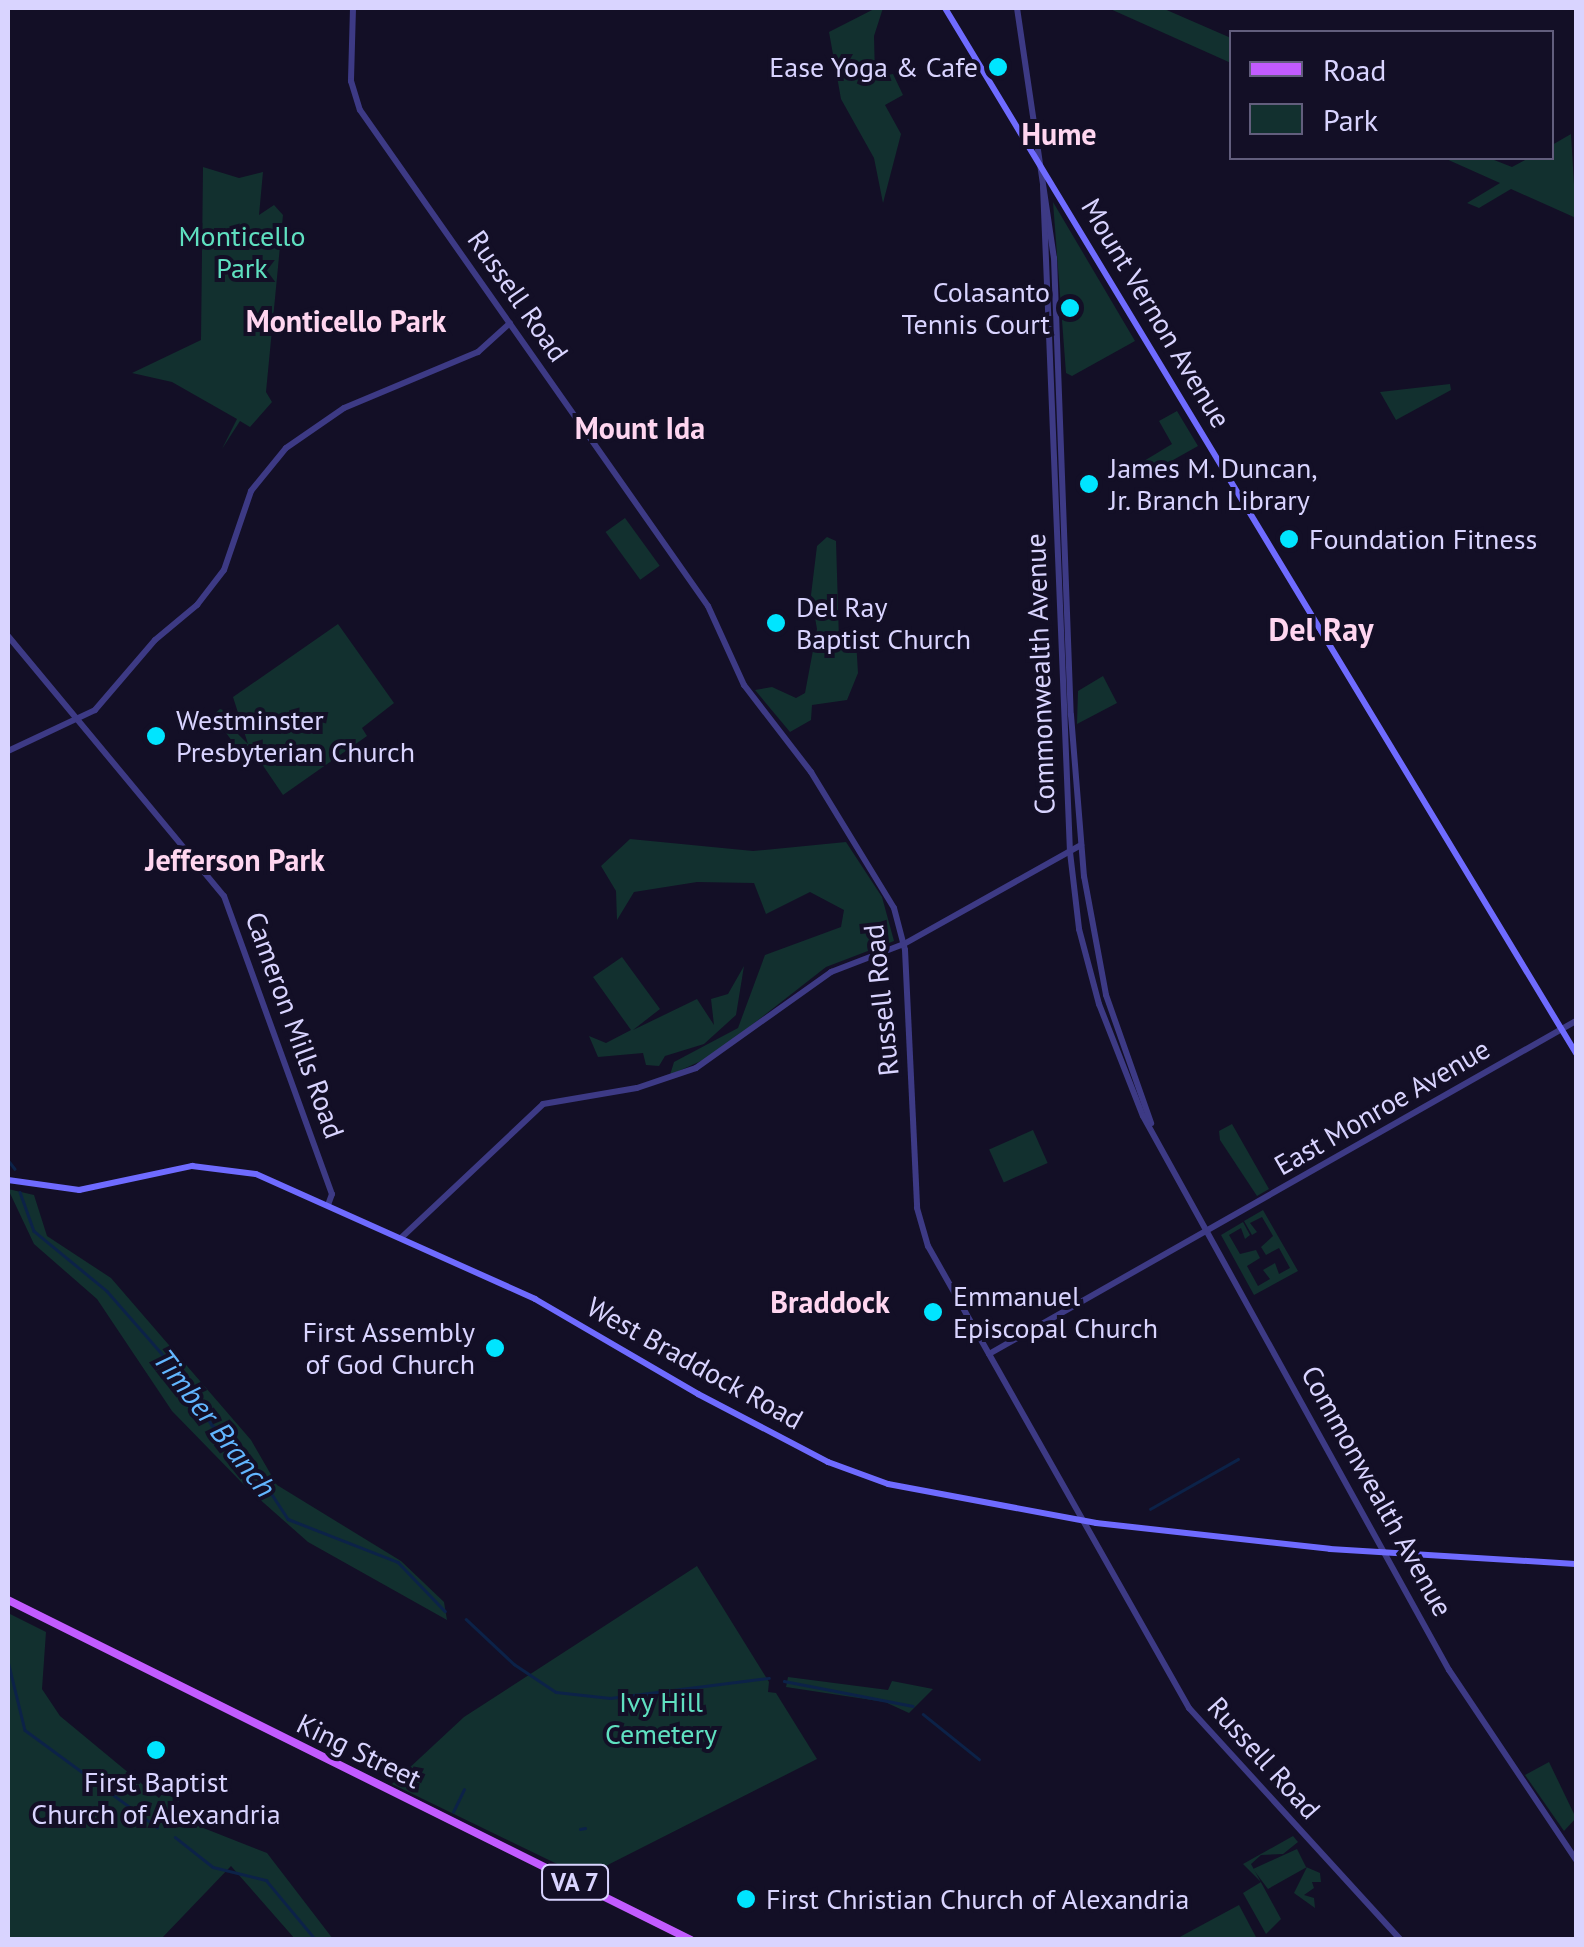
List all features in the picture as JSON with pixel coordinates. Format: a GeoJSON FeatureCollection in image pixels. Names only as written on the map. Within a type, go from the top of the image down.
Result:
{"type":"FeatureCollection","features":[{"type":"Feature","properties":{"kind":"main road","name":"Mount Vernon Avenue"},"geometry":{"type":"LineString","coordinates":[[945,8],[1576,1053]]}},
{"type":"Feature","properties":{"kind":"main road","name":"West Braddock Road"},"geometry":{"type":"LineString","coordinates":[[8,1180],[79,1190],[176,1168],[220,1167],[328,1205],[542,1302],[680,1385],[850,1472],[1082,1521],[1385,1552],[1576,1564]]}},
{"type":"Feature","properties":{"kind":"main road","name":"King Street"},"geometry":{"type":"LineString","coordinates":[[8,1600],[692,1940]]}},
{"type":"Feature","properties":{"kind":"street","name":"Russell Road"},"geometry":{"type":"LineString","coordinates":[[353,8],[351,82],[360,110],[713,612],[741,680],[792,745],[890,900],[904,944],[918,1219],[988,1354],[1199,1722],[1401,1940]]}},
{"type":"Feature","properties":{"kind":"street","name":"Commonwealth Avenue"},"geometry":{"type":"LineString","coordinates":[[1017,8],[1047,230],[1081,845],[1106,995],[1161,1147]]}},
{"type":"Feature","properties":{"kind":"street","name":"Commonwealth Avenue"},"geometry":{"type":"LineString","coordinates":[[1047,230],[1070,852],[1086,962],[1122,1070],[1161,1147],[1482,1724],[1576,1857]]}},
{"type":"Feature","properties":{"kind":"street"},"geometry":{"type":"LineString","coordinates":[[8,751],[101,705],[155,640],[214,587],[252,492],[286,448],[367,397],[478,352],[510,324]]}},
{"type":"Feature","properties":{"kind":"street","name":"Cameron Mills Road"},"geometry":{"type":"LineString","coordinates":[[8,636],[224,896],[332,1194],[328,1205]]}},
{"type":"Feature","properties":{"kind":"street"},"geometry":{"type":"LineString","coordinates":[[401,1238],[543,1104],[636,1088],[696,1068],[831,972],[904,944],[1081,845]]}},
{"type":"Feature","properties":{"kind":"street","name":"East Monroe Avenue"},"geometry":{"type":"LineString","coordinates":[[988,1354],[1576,1021]]}},
{"type":"Feature","properties":{"kind":"green space"},"geometry":{"type":"Polygon","coordinates":[[[883,8],[874,36],[875,77],[893,74],[903,95],[885,105],[901,134],[883,203],[874,158],[841,99],[829,32],[883,8]]]}},
{"type":"Feature","properties":{"kind":"green space"},"geometry":{"type":"Polygon","coordinates":[[[1108,8],[1162,8],[1229,37],[1229,62],[1108,8]]]}},
{"type":"Feature","properties":{"kind":"green space"},"geometry":{"type":"Polygon","coordinates":[[[1571,134],[1576,218],[1511,189],[1479,208],[1467,203],[1500,183],[1448,160],[1494,160],[1512,167],[1525,160],[1554,160],[1554,144],[1571,134]]]}},
{"type":"Feature","properties":{"kind":"green space","name":"Monticello Park"},"geometry":{"type":"Polygon","coordinates":[[[203,167],[239,178],[263,172],[259,215],[274,205],[283,215],[266,392],[272,402],[250,427],[240,421],[222,449],[237,419],[172,382],[132,373],[201,340],[203,167]]]}},
{"type":"Feature","properties":{"kind":"green space"},"geometry":{"type":"Polygon","coordinates":[[[1053,202],[1135,341],[1072,376],[1066,373],[1053,202]]]}},
{"type":"Feature","properties":{"kind":"green space"},"geometry":{"type":"Polygon","coordinates":[[[1450,384],[1451,390],[1396,420],[1380,392],[1450,384]]]}},
{"type":"Feature","properties":{"kind":"green space"},"geometry":{"type":"Polygon","coordinates":[[[1177,411],[1198,446],[1141,478],[1134,467],[1172,444],[1159,421],[1177,411]]]}},
{"type":"Feature","properties":{"kind":"green space"},"geometry":{"type":"Polygon","coordinates":[[[625,518],[660,566],[640,580],[606,532],[625,518]]]}},
{"type":"Feature","properties":{"kind":"green space"},"geometry":{"type":"Polygon","coordinates":[[[827,537],[836,541],[839,640],[856,640],[858,673],[847,700],[812,705],[811,720],[790,732],[755,690],[772,687],[796,698],[805,693],[817,629],[811,595],[817,546],[827,537]]]}},
{"type":"Feature","properties":{"kind":"green space"},"geometry":{"type":"Polygon","coordinates":[[[338,624],[394,703],[362,728],[367,736],[283,795],[249,745],[240,752],[213,715],[220,709],[235,714],[237,733],[248,744],[233,697],[338,624]]]}},
{"type":"Feature","properties":{"kind":"green space"},"geometry":{"type":"Polygon","coordinates":[[[1103,676],[1117,703],[1077,724],[1078,691],[1103,676]]]}},
{"type":"Feature","properties":{"kind":"green space"},"geometry":{"type":"Polygon","coordinates":[[[630,839],[753,851],[846,842],[882,897],[894,941],[826,967],[712,1056],[670,1075],[674,1062],[738,1028],[765,955],[841,927],[844,910],[810,892],[766,914],[754,883],[697,882],[634,892],[617,920],[616,891],[601,866],[630,839]]]}},
{"type":"Feature","properties":{"kind":"green space"},"geometry":{"type":"Polygon","coordinates":[[[622,957],[660,1009],[633,1030],[697,999],[714,1025],[711,999],[728,994],[744,966],[736,1015],[704,1044],[665,1056],[659,1066],[646,1065],[643,1053],[598,1057],[589,1036],[606,1043],[631,1030],[593,977],[622,957]]]}},
{"type":"Feature","properties":{"kind":"green space"},"geometry":{"type":"Polygon","coordinates":[[[1232,1124],[1269,1189],[1257,1196],[1220,1140],[1219,1131],[1232,1124]]]}},
{"type":"Feature","properties":{"kind":"green space"},"geometry":{"type":"Polygon","coordinates":[[[1033,1130],[1048,1163],[1004,1182],[989,1150],[1033,1130]]]}},
{"type":"Feature","properties":{"kind":"green space"},"geometry":{"type":"Polygon","coordinates":[[[8,1189],[34,1195],[47,1236],[111,1278],[251,1440],[277,1485],[401,1561],[444,1602],[447,1620],[308,1542],[248,1489],[172,1411],[97,1299],[34,1244],[8,1189]]]}},
{"type":"Feature","properties":{"kind":"green space"},"geometry":{"type":"Polygon","coordinates":[[[1263,1210],[1298,1271],[1254,1295],[1221,1235],[1243,1222],[1250,1235],[1245,1239],[1241,1228],[1229,1235],[1240,1254],[1256,1250],[1260,1258],[1247,1266],[1258,1286],[1270,1279],[1263,1270],[1275,1263],[1279,1274],[1290,1268],[1279,1248],[1266,1255],[1261,1247],[1273,1236],[1262,1217],[1250,1223],[1257,1232],[1252,1235],[1244,1221],[1263,1210]]]}},
{"type":"Feature","properties":{"kind":"green space","name":"Ivy Hill Cemetery"},"geometry":{"type":"Polygon","coordinates":[[[697,1566],[769,1682],[768,1692],[776,1693],[817,1759],[584,1877],[392,1784],[464,1717],[697,1566]]]}},
{"type":"Feature","properties":{"kind":"green space"},"geometry":{"type":"Polygon","coordinates":[[[8,1613],[46,1632],[42,1689],[60,1716],[159,1798],[163,1793],[179,1800],[173,1816],[267,1853],[333,1939],[295,1939],[231,1866],[161,1939],[8,1939],[8,1613]]]}},
{"type":"Feature","properties":{"kind":"green space"},"geometry":{"type":"Polygon","coordinates":[[[788,1677],[888,1690],[892,1681],[933,1689],[909,1713],[885,1702],[786,1687],[788,1677]]]}},
{"type":"Feature","properties":{"kind":"green space"},"geometry":{"type":"Polygon","coordinates":[[[1549,1762],[1576,1818],[1564,1831],[1525,1775],[1549,1762]]]}},
{"type":"Feature","properties":{"kind":"green space"},"geometry":{"type":"Polygon","coordinates":[[[1293,1836],[1298,1842],[1283,1854],[1261,1855],[1251,1864],[1261,1882],[1243,1864],[1293,1836]]]}},
{"type":"Feature","properties":{"kind":"green space"},"geometry":{"type":"Polygon","coordinates":[[[1297,1849],[1307,1867],[1268,1889],[1253,1869],[1297,1849]]]}},
{"type":"Feature","properties":{"kind":"green space"},"geometry":{"type":"Polygon","coordinates":[[[1307,1867],[1320,1873],[1321,1882],[1312,1882],[1314,1888],[1304,1895],[1314,1898],[1315,1908],[1294,1893],[1307,1867]]]}},
{"type":"Feature","properties":{"kind":"green space"},"geometry":{"type":"Polygon","coordinates":[[[1261,1882],[1281,1919],[1266,1934],[1243,1893],[1261,1882]]]}},
{"type":"Feature","properties":{"kind":"green space"},"geometry":{"type":"Polygon","coordinates":[[[1239,1905],[1257,1939],[1176,1939],[1239,1905]]]}},
{"type":"Feature","properties":{"kind":"waterway","name":"Timber Branch"},"geometry":{"type":"LineString","coordinates":[[8,1160],[15,1169]]}},
{"type":"Feature","properties":{"kind":"waterway","name":"Timber Branch"},"geometry":{"type":"LineString","coordinates":[[20,1192],[34,1231],[107,1291],[171,1364],[212,1425],[233,1441],[245,1471],[260,1476],[288,1519],[398,1562],[445,1611]]}},
{"type":"Feature","properties":{"kind":"waterway"},"geometry":{"type":"LineString","coordinates":[[1150,1509],[1238,1459]]}},
{"type":"Feature","properties":{"kind":"waterway","name":"Timber Branch"},"geometry":{"type":"LineString","coordinates":[[466,1619],[514,1664],[556,1692],[610,1698],[769,1678]]}},
{"type":"Feature","properties":{"kind":"waterway"},"geometry":{"type":"LineString","coordinates":[[8,1661],[25,1730],[157,1827]]}},
{"type":"Feature","properties":{"kind":"waterway","name":"Timber Branch"},"geometry":{"type":"LineString","coordinates":[[784,1681],[913,1706]]}},
{"type":"Feature","properties":{"kind":"waterway","name":"Timber Branch"},"geometry":{"type":"LineString","coordinates":[[923,1714],[979,1759]]}},
{"type":"Feature","properties":{"kind":"waterway"},"geometry":{"type":"LineString","coordinates":[[453,1812],[464,1789]]}},
{"type":"Feature","properties":{"kind":"waterway"},"geometry":{"type":"LineString","coordinates":[[580,1829],[585,1828]]}},
{"type":"Feature","properties":{"kind":"waterway"},"geometry":{"type":"LineString","coordinates":[[175,1837],[213,1867],[266,1880],[316,1940]]}},
{"type":"Feature","properties":{"kind":"place","name":"Ease Yoga & Cafe"},"geometry":{"type":"Point","coordinates":[998,67]}},
{"type":"Feature","properties":{"kind":"place","name":"Colasanto Tennis Court"},"geometry":{"type":"Point","coordinates":[1070,308]}},
{"type":"Feature","properties":{"kind":"place","name":"James M. Duncan, Jr. Branch Library"},"geometry":{"type":"Point","coordinates":[1089,484]}},
{"type":"Feature","properties":{"kind":"place","name":"Foundation Fitness"},"geometry":{"type":"Point","coordinates":[1289,539]}},
{"type":"Feature","properties":{"kind":"place","name":"Del Ray Baptist Church"},"geometry":{"type":"Point","coordinates":[776,623]}},
{"type":"Feature","properties":{"kind":"place","name":"Westminster Presbyterian Church"},"geometry":{"type":"Point","coordinates":[156,736]}},
{"type":"Feature","properties":{"kind":"place","name":"Emmanuel Episcopal Church"},"geometry":{"type":"Point","coordinates":[933,1312]}},
{"type":"Feature","properties":{"kind":"place","name":"First Assembly of God Church"},"geometry":{"type":"Point","coordinates":[495,1348]}},
{"type":"Feature","properties":{"kind":"place","name":"First Baptist Church of Alexandria"},"geometry":{"type":"Point","coordinates":[156,1750]}},
{"type":"Feature","properties":{"kind":"place","name":"First Christian Church of Alexandria"},"geometry":{"type":"Point","coordinates":[746,1899]}},
{"type":"Feature","properties":{"kind":"district","name":"Hume"},"geometry":{"type":"Point","coordinates":[1059,134]}},
{"type":"Feature","properties":{"kind":"district","name":"Monticello Park"},"geometry":{"type":"Point","coordinates":[346,321]}},
{"type":"Feature","properties":{"kind":"district","name":"Mount Ida"},"geometry":{"type":"Point","coordinates":[640,428]}},
{"type":"Feature","properties":{"kind":"district","name":"Del Ray"},"geometry":{"type":"Point","coordinates":[1321,629]}},
{"type":"Feature","properties":{"kind":"district","name":"Jefferson Park"},"geometry":{"type":"Point","coordinates":[235,860]}},
{"type":"Feature","properties":{"kind":"district","name":"Braddock"},"geometry":{"type":"Point","coordinates":[830,1302]}}]}
